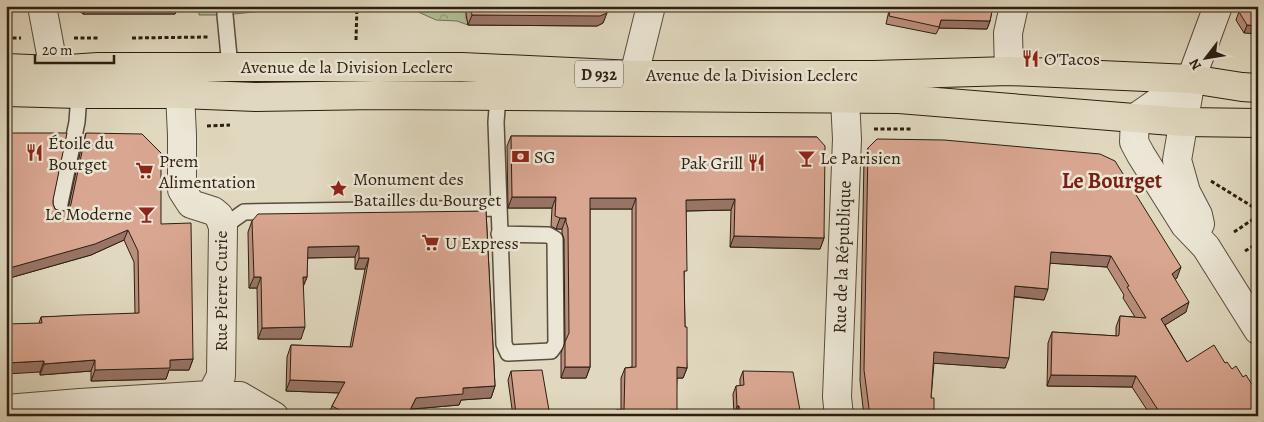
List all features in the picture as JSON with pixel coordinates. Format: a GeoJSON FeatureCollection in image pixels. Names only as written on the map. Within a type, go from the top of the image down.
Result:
{"type":"FeatureCollection","features":[{"type":"Feature","properties":{"kind":"main road","name":"Avenue de la Division Leclerc"},"geometry":{"type":"LineString","coordinates":[[6,68],[54,70],[98,67],[230,66],[462,67],[634,75],[874,75],[1009,71],[1191,79],[1258,88]]}},
{"type":"Feature","properties":{"kind":"main road","name":"Avenue de la Division Leclerc"},"geometry":{"type":"LineString","coordinates":[[6,92],[256,97],[376,95],[899,99],[1184,122],[1258,123]]}},
{"type":"Feature","properties":{"kind":"street"},"geometry":{"type":"LineString","coordinates":[[42,6],[54,70]]}},
{"type":"Feature","properties":{"kind":"street"},"geometry":{"type":"LineString","coordinates":[[634,75],[651,6]]}},
{"type":"Feature","properties":{"kind":"street"},"geometry":{"type":"LineString","coordinates":[[1009,71],[1008,33],[1014,6]]}},
{"type":"Feature","properties":{"kind":"street"},"geometry":{"type":"LineString","coordinates":[[1206,248],[1198,215],[1186,192],[1177,160],[1191,79],[1218,6]]}},
{"type":"Feature","properties":{"kind":"street"},"geometry":{"type":"LineString","coordinates":[[1191,79],[1135,118],[1134,142],[1185,224],[1206,248],[1258,330]]}},
{"type":"Feature","properties":{"kind":"street","name":"Rue Pierre Curie"},"geometry":{"type":"LineString","coordinates":[[180,94],[182,190],[191,204],[213,210],[219,216],[223,227],[221,376],[205,406]]}},
{"type":"Feature","properties":{"kind":"street","name":"Rue de la République"},"geometry":{"type":"LineString","coordinates":[[839,416],[837,397],[847,139],[845,99]]}},
{"type":"Feature","properties":{"kind":"street"},"geometry":{"type":"LineString","coordinates":[[6,409],[80,403],[205,406],[240,396],[274,416]]}},
{"type":"Feature","properties":{"kind":"lane"},"geometry":{"type":"LineString","coordinates":[[226,6],[225,15],[230,66]]}},
{"type":"Feature","properties":{"kind":"lane"},"geometry":{"type":"LineString","coordinates":[[58,212],[77,122],[79,94]]}},
{"type":"Feature","properties":{"kind":"lane"},"geometry":{"type":"LineString","coordinates":[[498,96],[496,122],[499,234],[504,344],[508,353],[550,351],[556,344],[555,239],[548,235],[499,234]]}},
{"type":"Feature","properties":{"kind":"lane"},"geometry":{"type":"LineString","coordinates":[[223,227],[244,212],[499,208]]}},
{"type":"Feature","properties":{"kind":"path"},"geometry":{"type":"LineString","coordinates":[[356,6],[356,40]]}},
{"type":"Feature","properties":{"kind":"path"},"geometry":{"type":"LineString","coordinates":[[6,38],[22,38]]}},
{"type":"Feature","properties":{"kind":"path"},"geometry":{"type":"LineString","coordinates":[[1177,160],[1258,210]]}},
{"type":"Feature","properties":{"kind":"path"},"geometry":{"type":"LineString","coordinates":[[1234,232],[1258,216]]}},
{"type":"Feature","properties":{"kind":"path"},"geometry":{"type":"LineString","coordinates":[[1245,252],[1258,243]]}},
{"type":"Feature","properties":{"kind":"green space"},"geometry":{"type":"Polygon","coordinates":[[[199,6],[310,6],[225,15],[199,15],[199,6]]]}},
{"type":"Feature","properties":{"kind":"green space"},"geometry":{"type":"Polygon","coordinates":[[[405,6],[468,6],[466,14],[468,25],[457,21],[436,20],[405,6]]]}},
{"type":"Feature","properties":{"kind":"building"},"geometry":{"type":"Polygon","coordinates":[[[470,6],[609,6],[607,13],[600,16],[472,15],[470,6]]]}},
{"type":"Feature","properties":{"kind":"building"},"geometry":{"type":"Polygon","coordinates":[[[891,6],[993,6],[990,21],[941,20],[939,27],[889,16],[891,6]]]}},
{"type":"Feature","properties":{"kind":"building"},"geometry":{"type":"Polygon","coordinates":[[[1241,6],[1258,6],[1258,26],[1247,25],[1239,12],[1241,6]]]}},
{"type":"Feature","properties":{"kind":"building"},"geometry":{"type":"Polygon","coordinates":[[[6,133],[67,133],[53,200],[55,209],[61,211],[69,209],[71,204],[86,133],[142,134],[161,153],[161,224],[191,223],[193,359],[170,360],[170,368],[95,370],[95,360],[44,364],[44,361],[6,363],[6,324],[42,323],[41,317],[139,313],[138,251],[128,230],[95,244],[6,269],[6,133]]]}},
{"type":"Feature","properties":{"kind":"building"},"geometry":{"type":"Polygon","coordinates":[[[511,136],[817,137],[825,146],[824,238],[734,236],[735,199],[686,200],[687,271],[684,271],[687,368],[677,367],[677,410],[670,410],[670,416],[617,416],[616,410],[624,410],[625,368],[636,367],[636,198],[590,198],[590,367],[565,367],[565,342],[569,333],[568,228],[566,218],[555,216],[556,197],[512,197],[511,136]]]}},
{"type":"Feature","properties":{"kind":"building"},"geometry":{"type":"Polygon","coordinates":[[[877,139],[944,140],[1100,154],[1115,161],[1181,267],[1172,274],[1189,302],[1161,319],[1187,362],[1214,345],[1225,363],[1227,362],[1232,369],[1236,366],[1243,377],[1246,375],[1258,394],[1258,416],[1162,416],[1136,376],[1051,375],[1052,332],[1118,336],[1120,316],[1146,318],[1111,256],[1051,252],[1048,289],[1015,286],[1009,358],[934,352],[931,398],[934,398],[934,416],[870,416],[864,370],[868,148],[877,139]]]}},
{"type":"Feature","properties":{"kind":"building"},"geometry":{"type":"Polygon","coordinates":[[[486,211],[495,386],[463,388],[463,394],[416,398],[407,416],[351,416],[332,406],[345,382],[290,380],[291,345],[352,347],[369,258],[359,258],[359,246],[308,247],[307,277],[303,277],[305,327],[262,328],[261,277],[254,277],[252,221],[258,214],[486,211]]]}},
{"type":"Feature","properties":{"kind":"building"},"geometry":{"type":"Polygon","coordinates":[[[542,370],[550,416],[518,416],[516,414],[511,371],[542,370]]]}},
{"type":"Feature","properties":{"kind":"building"},"geometry":{"type":"Polygon","coordinates":[[[743,371],[793,372],[801,416],[740,416],[739,406],[737,406],[736,386],[744,385],[743,371]]]}},
{"type":"Feature","properties":{"kind":"place","name":"O'Tacos"},"geometry":{"type":"Point","coordinates":[1030,59]}},
{"type":"Feature","properties":{"kind":"place","name":"Étoile du Bourget"},"geometry":{"type":"Point","coordinates":[34,153]}},
{"type":"Feature","properties":{"kind":"place","name":"SG"},"geometry":{"type":"Point","coordinates":[520,157]}},
{"type":"Feature","properties":{"kind":"place","name":"Le Parisien"},"geometry":{"type":"Point","coordinates":[806,158]}},
{"type":"Feature","properties":{"kind":"place","name":"Pak Grill"},"geometry":{"type":"Point","coordinates":[757,163]}},
{"type":"Feature","properties":{"kind":"place","name":"Prem Alimentation"},"geometry":{"type":"Point","coordinates":[145,171]}},
{"type":"Feature","properties":{"kind":"place","name":"Monument des Batailles du Bourget"},"geometry":{"type":"Point","coordinates":[339,189]}},
{"type":"Feature","properties":{"kind":"place","name":"Le Moderne"},"geometry":{"type":"Point","coordinates":[146,214]}},
{"type":"Feature","properties":{"kind":"place","name":"U Express"},"geometry":{"type":"Point","coordinates":[431,243]}},
{"type":"Feature","properties":{"kind":"district","name":"Le Bourget"},"geometry":{"type":"Point","coordinates":[1112,180]}}]}
